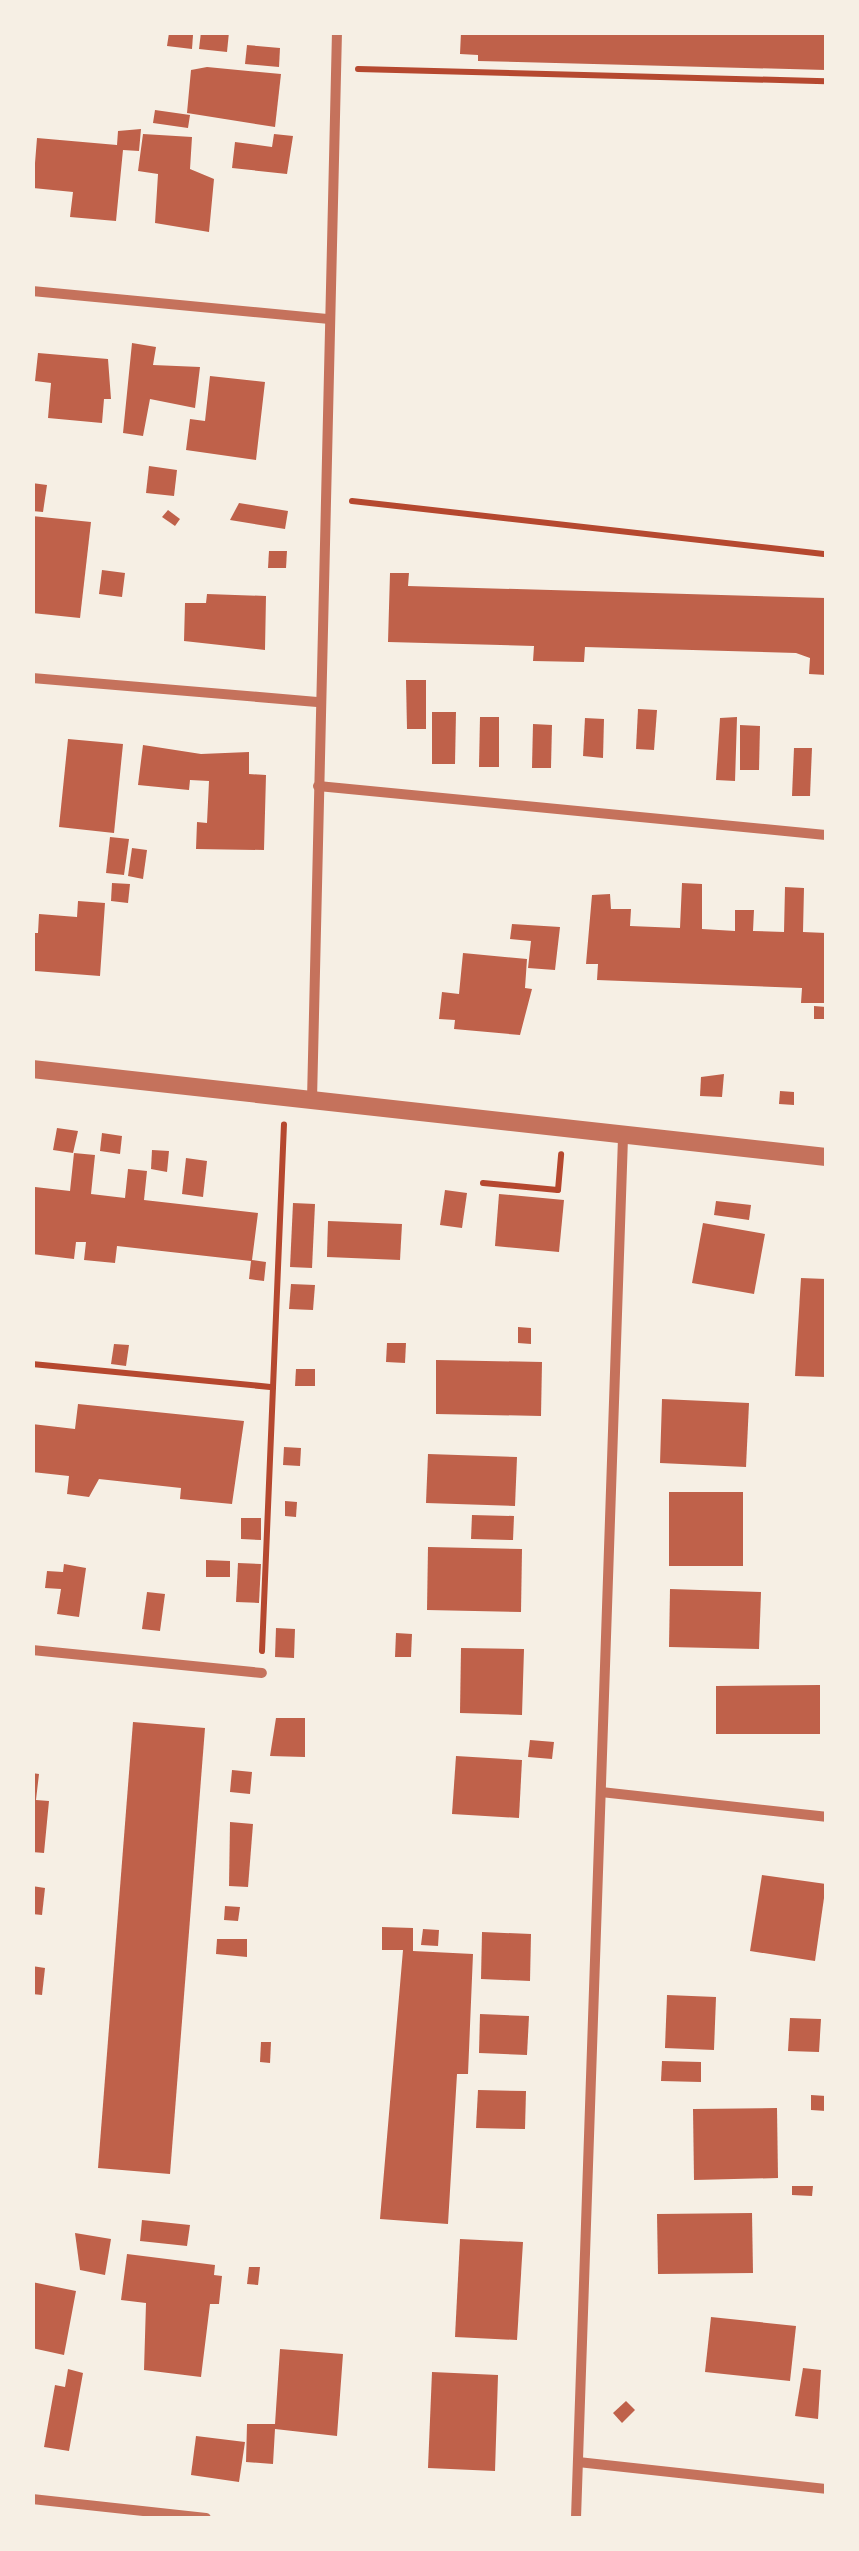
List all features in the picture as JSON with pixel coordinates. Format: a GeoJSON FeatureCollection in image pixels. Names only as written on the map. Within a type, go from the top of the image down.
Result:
{"type":"FeatureCollection","features":[{"type":"Feature","properties":{"kind":"street"},"geometry":{"type":"LineString","coordinates":[[312,1100],[337,32]]}},
{"type":"Feature","properties":{"kind":"street"},"geometry":{"type":"LineString","coordinates":[[32,291],[330,318]]}},
{"type":"Feature","properties":{"kind":"street"},"geometry":{"type":"LineString","coordinates":[[32,678],[320,702]]}},
{"type":"Feature","properties":{"kind":"street"},"geometry":{"type":"LineString","coordinates":[[318,786],[826,835]]}},
{"type":"Feature","properties":{"kind":"street"},"geometry":{"type":"LineString","coordinates":[[32,1070],[826,1157]]}},
{"type":"Feature","properties":{"kind":"street"},"geometry":{"type":"LineString","coordinates":[[576,2518],[624,1135]]}},
{"type":"Feature","properties":{"kind":"street"},"geometry":{"type":"LineString","coordinates":[[32,1650],[262,1673]]}},
{"type":"Feature","properties":{"kind":"street"},"geometry":{"type":"LineString","coordinates":[[601,1792],[826,1817]]}},
{"type":"Feature","properties":{"kind":"street"},"geometry":{"type":"LineString","coordinates":[[578,2462],[826,2489]]}},
{"type":"Feature","properties":{"kind":"street"},"geometry":{"type":"LineString","coordinates":[[32,2500],[206,2518]]}},
{"type":"Feature","properties":{"kind":"path"},"geometry":{"type":"LineString","coordinates":[[336,69],[826,81]]}},
{"type":"Feature","properties":{"kind":"path"},"geometry":{"type":"LineString","coordinates":[[326,498],[826,554]]}},
{"type":"Feature","properties":{"kind":"path"},"geometry":{"type":"LineString","coordinates":[[262,1673],[286,1098]]}},
{"type":"Feature","properties":{"kind":"path"},"geometry":{"type":"LineString","coordinates":[[483,1183],[558,1190],[564,1128]]}},
{"type":"Feature","properties":{"kind":"path"},"geometry":{"type":"LineString","coordinates":[[32,1364],[273,1387]]}},
{"type":"Feature","properties":{"kind":"building"},"geometry":{"type":"Polygon","coordinates":[[[201,32],[229,32],[227,52],[199,49],[201,32]]]}},
{"type":"Feature","properties":{"kind":"building"},"geometry":{"type":"Polygon","coordinates":[[[461,32],[826,32],[826,70],[478,61],[478,55],[460,54],[461,32]]]}},
{"type":"Feature","properties":{"kind":"building"},"geometry":{"type":"Polygon","coordinates":[[[169,33],[193,35],[192,49],[167,46],[169,33]]]}},
{"type":"Feature","properties":{"kind":"building"},"geometry":{"type":"Polygon","coordinates":[[[247,45],[280,48],[279,67],[245,64],[247,45]]]}},
{"type":"Feature","properties":{"kind":"building"},"geometry":{"type":"Polygon","coordinates":[[[207,67],[281,74],[275,127],[187,113],[191,70],[207,67]]]}},
{"type":"Feature","properties":{"kind":"building"},"geometry":{"type":"Polygon","coordinates":[[[155,110],[190,115],[188,128],[153,123],[155,110]]]}},
{"type":"Feature","properties":{"kind":"building"},"geometry":{"type":"Polygon","coordinates":[[[141,129],[139,151],[123,150],[116,221],[70,217],[73,192],[33,188],[37,138],[117,145],[118,131],[141,129]]]}},
{"type":"Feature","properties":{"kind":"building"},"geometry":{"type":"Polygon","coordinates":[[[143,134],[192,137],[190,169],[214,179],[209,232],[155,223],[158,174],[138,171],[143,134]]]}},
{"type":"Feature","properties":{"kind":"building"},"geometry":{"type":"Polygon","coordinates":[[[274,134],[293,136],[287,174],[232,168],[235,142],[272,147],[274,134]]]}},
{"type":"Feature","properties":{"kind":"building"},"geometry":{"type":"Polygon","coordinates":[[[132,343],[156,347],[153,365],[200,367],[195,408],[150,399],[143,436],[123,433],[132,343]]]}},
{"type":"Feature","properties":{"kind":"building"},"geometry":{"type":"Polygon","coordinates":[[[38,353],[108,359],[111,399],[104,399],[102,423],[48,418],[51,383],[35,381],[38,353]]]}},
{"type":"Feature","properties":{"kind":"building"},"geometry":{"type":"Polygon","coordinates":[[[210,376],[265,382],[256,460],[186,450],[190,419],[205,421],[210,376]]]}},
{"type":"Feature","properties":{"kind":"building"},"geometry":{"type":"Polygon","coordinates":[[[149,466],[177,470],[174,496],[146,493],[149,466]]]}},
{"type":"Feature","properties":{"kind":"building"},"geometry":{"type":"Polygon","coordinates":[[[32,483],[47,485],[43,512],[32,511],[32,483]]]}},
{"type":"Feature","properties":{"kind":"building"},"geometry":{"type":"Polygon","coordinates":[[[239,503],[288,511],[285,529],[230,520],[239,503]]]}},
{"type":"Feature","properties":{"kind":"building"},"geometry":{"type":"Polygon","coordinates":[[[168,510],[180,519],[175,526],[162,517],[168,510]]]}},
{"type":"Feature","properties":{"kind":"building"},"geometry":{"type":"Polygon","coordinates":[[[32,516],[91,522],[80,618],[32,613],[32,516]]]}},
{"type":"Feature","properties":{"kind":"building"},"geometry":{"type":"Polygon","coordinates":[[[269,551],[287,551],[286,568],[268,568],[269,551]]]}},
{"type":"Feature","properties":{"kind":"building"},"geometry":{"type":"Polygon","coordinates":[[[102,570],[125,573],[122,597],[99,594],[102,570]]]}},
{"type":"Feature","properties":{"kind":"building"},"geometry":{"type":"Polygon","coordinates":[[[390,573],[409,573],[408,586],[826,598],[826,675],[809,674],[810,658],[796,653],[585,647],[584,662],[533,661],[534,646],[388,642],[390,573]]]}},
{"type":"Feature","properties":{"kind":"building"},"geometry":{"type":"Polygon","coordinates":[[[207,594],[266,596],[265,650],[184,641],[185,603],[206,603],[207,594]]]}},
{"type":"Feature","properties":{"kind":"building"},"geometry":{"type":"Polygon","coordinates":[[[406,680],[426,680],[426,729],[407,729],[406,680]]]}},
{"type":"Feature","properties":{"kind":"building"},"geometry":{"type":"Polygon","coordinates":[[[638,709],[657,710],[654,750],[636,749],[638,709]]]}},
{"type":"Feature","properties":{"kind":"building"},"geometry":{"type":"Polygon","coordinates":[[[432,712],[456,712],[455,764],[432,764],[432,712]]]}},
{"type":"Feature","properties":{"kind":"building"},"geometry":{"type":"Polygon","coordinates":[[[480,717],[499,717],[499,767],[479,767],[480,717]]]}},
{"type":"Feature","properties":{"kind":"building"},"geometry":{"type":"Polygon","coordinates":[[[737,717],[735,781],[716,780],[720,718],[737,717]]]}},
{"type":"Feature","properties":{"kind":"building"},"geometry":{"type":"Polygon","coordinates":[[[585,718],[604,719],[603,758],[583,756],[585,718]]]}},
{"type":"Feature","properties":{"kind":"building"},"geometry":{"type":"Polygon","coordinates":[[[533,724],[552,725],[551,768],[532,768],[533,724]]]}},
{"type":"Feature","properties":{"kind":"building"},"geometry":{"type":"Polygon","coordinates":[[[740,725],[760,726],[759,770],[740,770],[740,725]]]}},
{"type":"Feature","properties":{"kind":"building"},"geometry":{"type":"Polygon","coordinates":[[[68,739],[123,744],[114,833],[59,827],[68,739]]]}},
{"type":"Feature","properties":{"kind":"building"},"geometry":{"type":"Polygon","coordinates":[[[143,745],[201,754],[249,752],[249,774],[266,775],[264,850],[196,849],[197,822],[207,823],[209,781],[190,780],[189,790],[138,785],[143,745]]]}},
{"type":"Feature","properties":{"kind":"building"},"geometry":{"type":"Polygon","coordinates":[[[794,748],[812,748],[810,796],[792,796],[794,748]]]}},
{"type":"Feature","properties":{"kind":"building"},"geometry":{"type":"Polygon","coordinates":[[[110,837],[129,839],[124,875],[106,873],[110,837]]]}},
{"type":"Feature","properties":{"kind":"building"},"geometry":{"type":"Polygon","coordinates":[[[132,848],[147,850],[143,879],[128,876],[132,848]]]}},
{"type":"Feature","properties":{"kind":"building"},"geometry":{"type":"Polygon","coordinates":[[[112,883],[130,884],[128,903],[111,901],[112,883]]]}},
{"type":"Feature","properties":{"kind":"building"},"geometry":{"type":"Polygon","coordinates":[[[682,883],[702,884],[702,929],[735,931],[735,910],[754,910],[753,931],[784,932],[785,887],[804,888],[803,932],[826,933],[826,1003],[801,1003],[802,988],[597,980],[598,964],[586,964],[592,895],[610,894],[611,909],[631,909],[630,926],[680,928],[682,883]]]}},
{"type":"Feature","properties":{"kind":"building"},"geometry":{"type":"Polygon","coordinates":[[[78,901],[105,903],[100,976],[35,971],[32,933],[38,933],[39,914],[77,917],[78,901]]]}},
{"type":"Feature","properties":{"kind":"building"},"geometry":{"type":"Polygon","coordinates":[[[512,924],[560,927],[555,970],[528,968],[531,941],[510,939],[512,924]]]}},
{"type":"Feature","properties":{"kind":"building"},"geometry":{"type":"Polygon","coordinates":[[[463,953],[527,959],[525,988],[532,989],[520,1035],[454,1029],[455,1020],[439,1019],[442,992],[459,994],[463,953]]]}},
{"type":"Feature","properties":{"kind":"building"},"geometry":{"type":"Polygon","coordinates":[[[814,1006],[826,1007],[826,1019],[814,1019],[814,1006]]]}},
{"type":"Feature","properties":{"kind":"building"},"geometry":{"type":"Polygon","coordinates":[[[724,1074],[722,1097],[700,1096],[701,1077],[724,1074]]]}},
{"type":"Feature","properties":{"kind":"building"},"geometry":{"type":"Polygon","coordinates":[[[780,1091],[794,1092],[794,1105],[779,1104],[780,1091]]]}},
{"type":"Feature","properties":{"kind":"building"},"geometry":{"type":"Polygon","coordinates":[[[57,1128],[78,1131],[73,1153],[53,1150],[57,1128]]]}},
{"type":"Feature","properties":{"kind":"building"},"geometry":{"type":"Polygon","coordinates":[[[102,1133],[122,1136],[120,1154],[100,1151],[102,1133]]]}},
{"type":"Feature","properties":{"kind":"building"},"geometry":{"type":"Polygon","coordinates":[[[152,1150],[169,1151],[167,1172],[151,1169],[152,1150]]]}},
{"type":"Feature","properties":{"kind":"building"},"geometry":{"type":"Polygon","coordinates":[[[74,1153],[95,1155],[91,1194],[125,1198],[128,1169],[147,1171],[144,1200],[258,1213],[252,1260],[266,1262],[264,1281],[249,1279],[251,1261],[117,1246],[115,1263],[84,1260],[86,1242],[76,1242],[74,1259],[32,1254],[35,1187],[70,1191],[74,1153]]]}},
{"type":"Feature","properties":{"kind":"building"},"geometry":{"type":"Polygon","coordinates":[[[186,1158],[207,1161],[203,1197],[182,1194],[186,1158]]]}},
{"type":"Feature","properties":{"kind":"building"},"geometry":{"type":"Polygon","coordinates":[[[445,1190],[467,1193],[462,1228],[440,1225],[445,1190]]]}},
{"type":"Feature","properties":{"kind":"building"},"geometry":{"type":"Polygon","coordinates":[[[499,1194],[564,1200],[559,1252],[495,1246],[499,1194]]]}},
{"type":"Feature","properties":{"kind":"building"},"geometry":{"type":"Polygon","coordinates":[[[716,1201],[751,1205],[749,1220],[714,1215],[716,1201]]]}},
{"type":"Feature","properties":{"kind":"building"},"geometry":{"type":"Polygon","coordinates":[[[293,1203],[315,1204],[312,1268],[290,1267],[293,1203]]]}},
{"type":"Feature","properties":{"kind":"building"},"geometry":{"type":"Polygon","coordinates":[[[328,1221],[402,1224],[400,1260],[327,1257],[328,1221]]]}},
{"type":"Feature","properties":{"kind":"building"},"geometry":{"type":"Polygon","coordinates":[[[703,1223],[765,1234],[754,1294],[692,1283],[703,1223]]]}},
{"type":"Feature","properties":{"kind":"building"},"geometry":{"type":"Polygon","coordinates":[[[801,1278],[826,1279],[826,1377],[795,1376],[801,1278]]]}},
{"type":"Feature","properties":{"kind":"building"},"geometry":{"type":"Polygon","coordinates":[[[291,1284],[315,1285],[313,1310],[289,1309],[291,1284]]]}},
{"type":"Feature","properties":{"kind":"building"},"geometry":{"type":"Polygon","coordinates":[[[518,1327],[531,1328],[531,1344],[518,1343],[518,1327]]]}},
{"type":"Feature","properties":{"kind":"building"},"geometry":{"type":"Polygon","coordinates":[[[387,1343],[406,1343],[405,1363],[386,1362],[387,1343]]]}},
{"type":"Feature","properties":{"kind":"building"},"geometry":{"type":"Polygon","coordinates":[[[114,1344],[129,1345],[126,1366],[111,1364],[114,1344]]]}},
{"type":"Feature","properties":{"kind":"building"},"geometry":{"type":"Polygon","coordinates":[[[436,1360],[542,1362],[541,1416],[436,1414],[436,1360]]]}},
{"type":"Feature","properties":{"kind":"building"},"geometry":{"type":"Polygon","coordinates":[[[296,1369],[315,1369],[315,1386],[295,1386],[296,1369]]]}},
{"type":"Feature","properties":{"kind":"building"},"geometry":{"type":"Polygon","coordinates":[[[662,1399],[749,1403],[746,1467],[660,1463],[662,1399]]]}},
{"type":"Feature","properties":{"kind":"building"},"geometry":{"type":"Polygon","coordinates":[[[78,1404],[244,1421],[232,1504],[180,1499],[181,1488],[99,1479],[89,1497],[67,1494],[69,1476],[32,1472],[32,1424],[75,1429],[78,1404]]]}},
{"type":"Feature","properties":{"kind":"building"},"geometry":{"type":"Polygon","coordinates":[[[284,1447],[301,1448],[300,1466],[283,1465],[284,1447]]]}},
{"type":"Feature","properties":{"kind":"building"},"geometry":{"type":"Polygon","coordinates":[[[428,1454],[517,1457],[515,1506],[426,1503],[428,1454]]]}},
{"type":"Feature","properties":{"kind":"building"},"geometry":{"type":"Polygon","coordinates":[[[669,1492],[743,1492],[743,1566],[669,1566],[669,1492]]]}},
{"type":"Feature","properties":{"kind":"building"},"geometry":{"type":"Polygon","coordinates":[[[285,1501],[297,1502],[296,1517],[285,1516],[285,1501]]]}},
{"type":"Feature","properties":{"kind":"building"},"geometry":{"type":"Polygon","coordinates":[[[472,1515],[514,1516],[513,1540],[471,1539],[472,1515]]]}},
{"type":"Feature","properties":{"kind":"building"},"geometry":{"type":"Polygon","coordinates":[[[241,1518],[261,1518],[261,1540],[241,1539],[241,1518]]]}},
{"type":"Feature","properties":{"kind":"building"},"geometry":{"type":"Polygon","coordinates":[[[428,1547],[522,1549],[521,1612],[427,1610],[428,1547]]]}},
{"type":"Feature","properties":{"kind":"building"},"geometry":{"type":"Polygon","coordinates":[[[206,1560],[230,1561],[230,1577],[206,1577],[206,1560]]]}},
{"type":"Feature","properties":{"kind":"building"},"geometry":{"type":"Polygon","coordinates":[[[238,1563],[261,1564],[259,1603],[236,1602],[238,1563]]]}},
{"type":"Feature","properties":{"kind":"building"},"geometry":{"type":"Polygon","coordinates":[[[64,1564],[86,1568],[79,1617],[57,1614],[61,1589],[45,1588],[47,1571],[63,1572],[64,1564]]]}},
{"type":"Feature","properties":{"kind":"building"},"geometry":{"type":"Polygon","coordinates":[[[670,1589],[761,1592],[759,1649],[669,1647],[670,1589]]]}},
{"type":"Feature","properties":{"kind":"building"},"geometry":{"type":"Polygon","coordinates":[[[147,1592],[165,1594],[160,1631],[142,1629],[147,1592]]]}},
{"type":"Feature","properties":{"kind":"building"},"geometry":{"type":"Polygon","coordinates":[[[276,1628],[295,1629],[294,1658],[275,1657],[276,1628]]]}},
{"type":"Feature","properties":{"kind":"building"},"geometry":{"type":"Polygon","coordinates":[[[396,1633],[412,1634],[411,1657],[395,1657],[396,1633]]]}},
{"type":"Feature","properties":{"kind":"building"},"geometry":{"type":"Polygon","coordinates":[[[461,1648],[524,1649],[522,1715],[460,1713],[461,1648]]]}},
{"type":"Feature","properties":{"kind":"building"},"geometry":{"type":"Polygon","coordinates":[[[820,1685],[820,1734],[716,1734],[716,1686],[820,1685]]]}},
{"type":"Feature","properties":{"kind":"building"},"geometry":{"type":"Polygon","coordinates":[[[276,1718],[305,1718],[305,1757],[270,1756],[276,1718]]]}},
{"type":"Feature","properties":{"kind":"building"},"geometry":{"type":"Polygon","coordinates":[[[133,1722],[205,1728],[170,2174],[98,2168],[133,1722]]]}},
{"type":"Feature","properties":{"kind":"building"},"geometry":{"type":"Polygon","coordinates":[[[530,1740],[554,1742],[552,1759],[528,1757],[530,1740]]]}},
{"type":"Feature","properties":{"kind":"building"},"geometry":{"type":"Polygon","coordinates":[[[456,1756],[522,1760],[519,1818],[452,1814],[456,1756]]]}},
{"type":"Feature","properties":{"kind":"building"},"geometry":{"type":"Polygon","coordinates":[[[232,1770],[252,1772],[250,1794],[230,1792],[232,1770]]]}},
{"type":"Feature","properties":{"kind":"building"},"geometry":{"type":"Polygon","coordinates":[[[32,1773],[39,1774],[36,1800],[49,1801],[44,1853],[32,1852],[32,1773]]]}},
{"type":"Feature","properties":{"kind":"building"},"geometry":{"type":"Polygon","coordinates":[[[230,1822],[253,1824],[248,1887],[229,1886],[230,1822]]]}},
{"type":"Feature","properties":{"kind":"building"},"geometry":{"type":"Polygon","coordinates":[[[762,1875],[826,1884],[815,1961],[750,1951],[762,1875]]]}},
{"type":"Feature","properties":{"kind":"building"},"geometry":{"type":"Polygon","coordinates":[[[32,1886],[45,1888],[42,1915],[32,1914],[32,1886]]]}},
{"type":"Feature","properties":{"kind":"building"},"geometry":{"type":"Polygon","coordinates":[[[225,1906],[240,1907],[238,1921],[224,1920],[225,1906]]]}},
{"type":"Feature","properties":{"kind":"building"},"geometry":{"type":"Polygon","coordinates":[[[382,1927],[413,1928],[413,1951],[473,1954],[468,2074],[457,2074],[448,2224],[380,2219],[403,1950],[382,1950],[382,1927]]]}},
{"type":"Feature","properties":{"kind":"building"},"geometry":{"type":"Polygon","coordinates":[[[423,1929],[439,1930],[438,1946],[421,1945],[423,1929]]]}},
{"type":"Feature","properties":{"kind":"building"},"geometry":{"type":"Polygon","coordinates":[[[482,1932],[531,1934],[530,1981],[481,1979],[482,1932]]]}},
{"type":"Feature","properties":{"kind":"building"},"geometry":{"type":"Polygon","coordinates":[[[217,1939],[247,1939],[247,1957],[216,1954],[217,1939]]]}},
{"type":"Feature","properties":{"kind":"building"},"geometry":{"type":"Polygon","coordinates":[[[32,1966],[45,1968],[42,1995],[32,1994],[32,1966]]]}},
{"type":"Feature","properties":{"kind":"building"},"geometry":{"type":"Polygon","coordinates":[[[667,1995],[716,1997],[714,2050],[665,2048],[667,1995]]]}},
{"type":"Feature","properties":{"kind":"building"},"geometry":{"type":"Polygon","coordinates":[[[480,2014],[529,2016],[527,2055],[479,2053],[480,2014]]]}},
{"type":"Feature","properties":{"kind":"building"},"geometry":{"type":"Polygon","coordinates":[[[790,2018],[821,2019],[819,2052],[788,2051],[790,2018]]]}},
{"type":"Feature","properties":{"kind":"building"},"geometry":{"type":"Polygon","coordinates":[[[261,2042],[271,2042],[270,2063],[260,2062],[261,2042]]]}},
{"type":"Feature","properties":{"kind":"building"},"geometry":{"type":"Polygon","coordinates":[[[662,2061],[701,2062],[701,2082],[661,2081],[662,2061]]]}},
{"type":"Feature","properties":{"kind":"building"},"geometry":{"type":"Polygon","coordinates":[[[478,2090],[526,2091],[525,2129],[476,2128],[478,2090]]]}},
{"type":"Feature","properties":{"kind":"building"},"geometry":{"type":"Polygon","coordinates":[[[811,2095],[826,2096],[826,2111],[811,2110],[811,2095]]]}},
{"type":"Feature","properties":{"kind":"building"},"geometry":{"type":"Polygon","coordinates":[[[777,2108],[778,2178],[694,2180],[693,2109],[777,2108]]]}},
{"type":"Feature","properties":{"kind":"building"},"geometry":{"type":"Polygon","coordinates":[[[792,2186],[813,2186],[812,2196],[792,2195],[792,2186]]]}},
{"type":"Feature","properties":{"kind":"building"},"geometry":{"type":"Polygon","coordinates":[[[752,2213],[753,2273],[658,2274],[657,2214],[752,2213]]]}},
{"type":"Feature","properties":{"kind":"building"},"geometry":{"type":"Polygon","coordinates":[[[142,2220],[190,2225],[187,2246],[140,2241],[142,2220]]]}},
{"type":"Feature","properties":{"kind":"building"},"geometry":{"type":"Polygon","coordinates":[[[75,2233],[111,2239],[105,2275],[80,2270],[75,2233]]]}},
{"type":"Feature","properties":{"kind":"building"},"geometry":{"type":"Polygon","coordinates":[[[460,2239],[523,2242],[517,2340],[455,2337],[460,2239]]]}},
{"type":"Feature","properties":{"kind":"building"},"geometry":{"type":"Polygon","coordinates":[[[127,2254],[215,2265],[214,2275],[222,2276],[219,2304],[210,2304],[201,2377],[144,2370],[146,2303],[121,2300],[127,2254]]]}},
{"type":"Feature","properties":{"kind":"building"},"geometry":{"type":"Polygon","coordinates":[[[249,2267],[260,2267],[258,2285],[247,2284],[249,2267]]]}},
{"type":"Feature","properties":{"kind":"building"},"geometry":{"type":"Polygon","coordinates":[[[32,2282],[76,2291],[64,2355],[32,2348],[32,2282]]]}},
{"type":"Feature","properties":{"kind":"building"},"geometry":{"type":"Polygon","coordinates":[[[711,2317],[796,2326],[790,2381],[705,2372],[711,2317]]]}},
{"type":"Feature","properties":{"kind":"building"},"geometry":{"type":"Polygon","coordinates":[[[280,2349],[343,2354],[337,2436],[275,2429],[273,2464],[246,2462],[247,2424],[275,2424],[280,2349]]]}},
{"type":"Feature","properties":{"kind":"building"},"geometry":{"type":"Polygon","coordinates":[[[803,2368],[821,2370],[818,2419],[795,2416],[803,2368]]]}},
{"type":"Feature","properties":{"kind":"building"},"geometry":{"type":"Polygon","coordinates":[[[68,2369],[83,2373],[69,2451],[44,2447],[55,2385],[65,2387],[68,2369]]]}},
{"type":"Feature","properties":{"kind":"building"},"geometry":{"type":"Polygon","coordinates":[[[432,2372],[498,2375],[495,2471],[428,2468],[432,2372]]]}},
{"type":"Feature","properties":{"kind":"building"},"geometry":{"type":"Polygon","coordinates":[[[626,2401],[635,2410],[622,2423],[613,2413],[626,2401]]]}},
{"type":"Feature","properties":{"kind":"building"},"geometry":{"type":"Polygon","coordinates":[[[196,2436],[245,2442],[239,2482],[191,2475],[196,2436]]]}}]}
